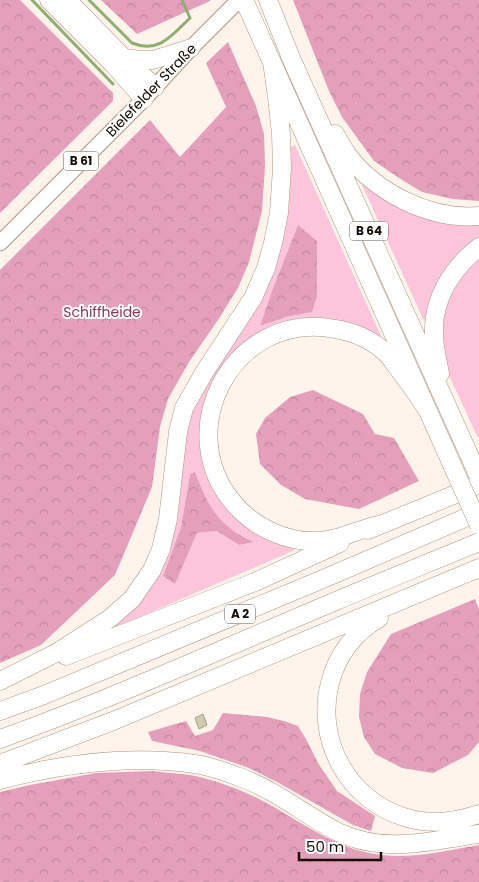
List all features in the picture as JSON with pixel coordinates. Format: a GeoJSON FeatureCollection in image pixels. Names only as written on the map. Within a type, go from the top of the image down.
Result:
{"type":"FeatureCollection","features":[{"type":"Feature","properties":{"kind":"highway"},"geometry":{"type":"LineString","coordinates":[[49,0],[113,64],[149,93]]}},
{"type":"Feature","properties":{"kind":"highway"},"geometry":{"type":"LineString","coordinates":[[67,0],[124,58],[149,93]]}},
{"type":"Feature","properties":{"kind":"highway","name":"B 64"},"geometry":{"type":"LineString","coordinates":[[244,0],[479,525]]}},
{"type":"Feature","properties":{"kind":"highway","name":"B 64"},"geometry":{"type":"LineString","coordinates":[[269,1],[291,58],[479,477]]}},
{"type":"Feature","properties":{"kind":"highway","name":"B 61"},"geometry":{"type":"LineString","coordinates":[[124,58],[152,60],[191,48]]}},
{"type":"Feature","properties":{"kind":"highway"},"geometry":{"type":"LineString","coordinates":[[291,58],[347,154],[365,174],[388,193],[417,207],[452,215],[479,216]]}},
{"type":"Feature","properties":{"kind":"highway"},"geometry":{"type":"LineString","coordinates":[[0,682],[56,653],[109,619],[132,599],[152,570],[161,549],[168,519],[178,432],[184,408],[205,371],[253,298],[266,268],[273,243],[279,213],[282,168],[281,134],[272,62]]}},
{"type":"Feature","properties":{"kind":"highway"},"geometry":{"type":"LineString","coordinates":[[446,404],[434,336],[436,309],[443,290],[453,273],[479,247]]}},
{"type":"Feature","properties":{"kind":"highway"},"geometry":{"type":"LineString","coordinates":[[378,525],[337,538],[316,541],[303,540],[290,538],[272,531],[254,522],[244,514],[227,494],[220,482],[211,458],[209,419],[216,393],[228,371],[256,344],[279,333],[317,326],[342,330],[366,339],[377,346],[387,354],[426,408]]}},
{"type":"Feature","properties":{"kind":"highway"},"geometry":{"type":"LineString","coordinates":[[0,682],[255,582],[378,525],[479,484]]}},
{"type":"Feature","properties":{"kind":"highway","name":"A 2"},"geometry":{"type":"LineString","coordinates":[[0,711],[62,688],[479,512]]}},
{"type":"Feature","properties":{"kind":"highway","name":"A 2"},"geometry":{"type":"LineString","coordinates":[[0,738],[49,721],[193,663],[335,601],[479,542]]}},
{"type":"Feature","properties":{"kind":"highway"},"geometry":{"type":"LineString","coordinates":[[0,764],[113,721],[479,568]]}},
{"type":"Feature","properties":{"kind":"highway"},"geometry":{"type":"LineString","coordinates":[[427,590],[367,625],[342,653],[336,664],[328,690],[326,721],[329,736],[333,750],[349,778],[364,794],[387,809],[403,817],[429,821],[457,820],[479,814]]}},
{"type":"Feature","properties":{"kind":"highway"},"geometry":{"type":"LineString","coordinates":[[0,780],[22,774],[97,762],[155,760],[197,764],[264,787],[339,832],[373,844],[406,845],[479,834]]}},
{"type":"Feature","properties":{"kind":"main road","name":"Bielefelder Straße"},"geometry":{"type":"LineString","coordinates":[[0,243],[239,0]]}},
{"type":"Feature","properties":{"kind":"shaded area"},"geometry":{"type":"Polygon","coordinates":[[[295,145],[381,336],[331,319],[305,319],[292,321],[262,332],[236,351],[223,366],[213,383],[206,402],[201,443],[204,463],[214,490],[226,507],[241,522],[257,534],[272,541],[294,547],[295,550],[105,632],[156,575],[179,456],[191,410],[211,375],[240,334],[259,302],[289,148],[295,145]],[[298,226],[260,326],[286,317],[312,312],[298,226]],[[195,473],[190,474],[181,527],[163,576],[175,583],[197,533],[217,531],[239,545],[254,542],[228,527],[216,516],[195,473]]]}},
{"type":"Feature","properties":{"kind":"shaded area"},"geometry":{"type":"Polygon","coordinates":[[[366,184],[479,223],[479,241],[427,321],[424,321],[362,185],[366,184]]]}},
{"type":"Feature","properties":{"kind":"shaded area"},"geometry":{"type":"Polygon","coordinates":[[[479,259],[478,438],[448,373],[442,336],[445,308],[454,288],[469,267],[479,259]]]}},
{"type":"Feature","properties":{"kind":"green space"},"geometry":{"type":"Polygon","coordinates":[[[0,0],[20,0],[113,93],[113,101],[0,213],[0,0]]]}},
{"type":"Feature","properties":{"kind":"green space"},"geometry":{"type":"Polygon","coordinates":[[[101,0],[210,0],[210,1],[137,34],[101,0]]]}},
{"type":"Feature","properties":{"kind":"green space"},"geometry":{"type":"Polygon","coordinates":[[[293,0],[479,0],[479,201],[453,199],[422,192],[374,161],[342,117],[329,91],[293,0]]]}},
{"type":"Feature","properties":{"kind":"green space","name":"Schiffheide"},"geometry":{"type":"Polygon","coordinates":[[[228,42],[256,106],[264,134],[265,166],[262,211],[249,262],[238,288],[189,362],[168,399],[160,427],[152,487],[115,575],[41,645],[0,663],[0,270],[150,120],[180,157],[226,107],[206,63],[228,42]]]}},
{"type":"Feature","properties":{"kind":"green space"},"geometry":{"type":"Polygon","coordinates":[[[298,225],[317,241],[317,296],[312,312],[286,317],[260,326],[272,291],[298,225]]]}},
{"type":"Feature","properties":{"kind":"green space"},"geometry":{"type":"Polygon","coordinates":[[[313,390],[363,414],[375,434],[394,438],[419,481],[359,509],[305,499],[281,485],[260,464],[256,434],[265,418],[290,397],[313,390]]]}},
{"type":"Feature","properties":{"kind":"green space"},"geometry":{"type":"Polygon","coordinates":[[[195,472],[209,503],[223,522],[254,542],[239,545],[217,531],[197,533],[175,584],[163,576],[181,527],[190,474],[195,472]]]}},
{"type":"Feature","properties":{"kind":"green space"},"geometry":{"type":"Polygon","coordinates":[[[475,599],[479,609],[479,742],[468,755],[433,773],[402,768],[375,754],[364,737],[359,717],[360,694],[367,672],[391,634],[475,599]]]}},
{"type":"Feature","properties":{"kind":"green space"},"geometry":{"type":"Polygon","coordinates":[[[223,713],[267,717],[298,726],[318,763],[337,791],[375,816],[371,831],[353,825],[249,768],[200,751],[152,741],[148,732],[186,721],[195,736],[213,730],[223,713]]]}},
{"type":"Feature","properties":{"kind":"green space"},"geometry":{"type":"Polygon","coordinates":[[[153,771],[195,776],[230,786],[263,801],[327,838],[369,853],[410,856],[479,845],[479,882],[0,882],[0,792],[96,773],[153,771]]]}},
{"type":"Feature","properties":{"kind":"building"},"geometry":{"type":"Polygon","coordinates":[[[203,714],[207,725],[199,729],[195,718],[203,714]]]}},
{"type":"Feature","properties":{"kind":"waterway"},"geometry":{"type":"LineString","coordinates":[[32,0],[113,84]]}},
{"type":"Feature","properties":{"kind":"waterway"},"geometry":{"type":"LineString","coordinates":[[89,0],[132,43],[142,46],[150,46],[164,41],[190,18],[182,0]]}}]}
